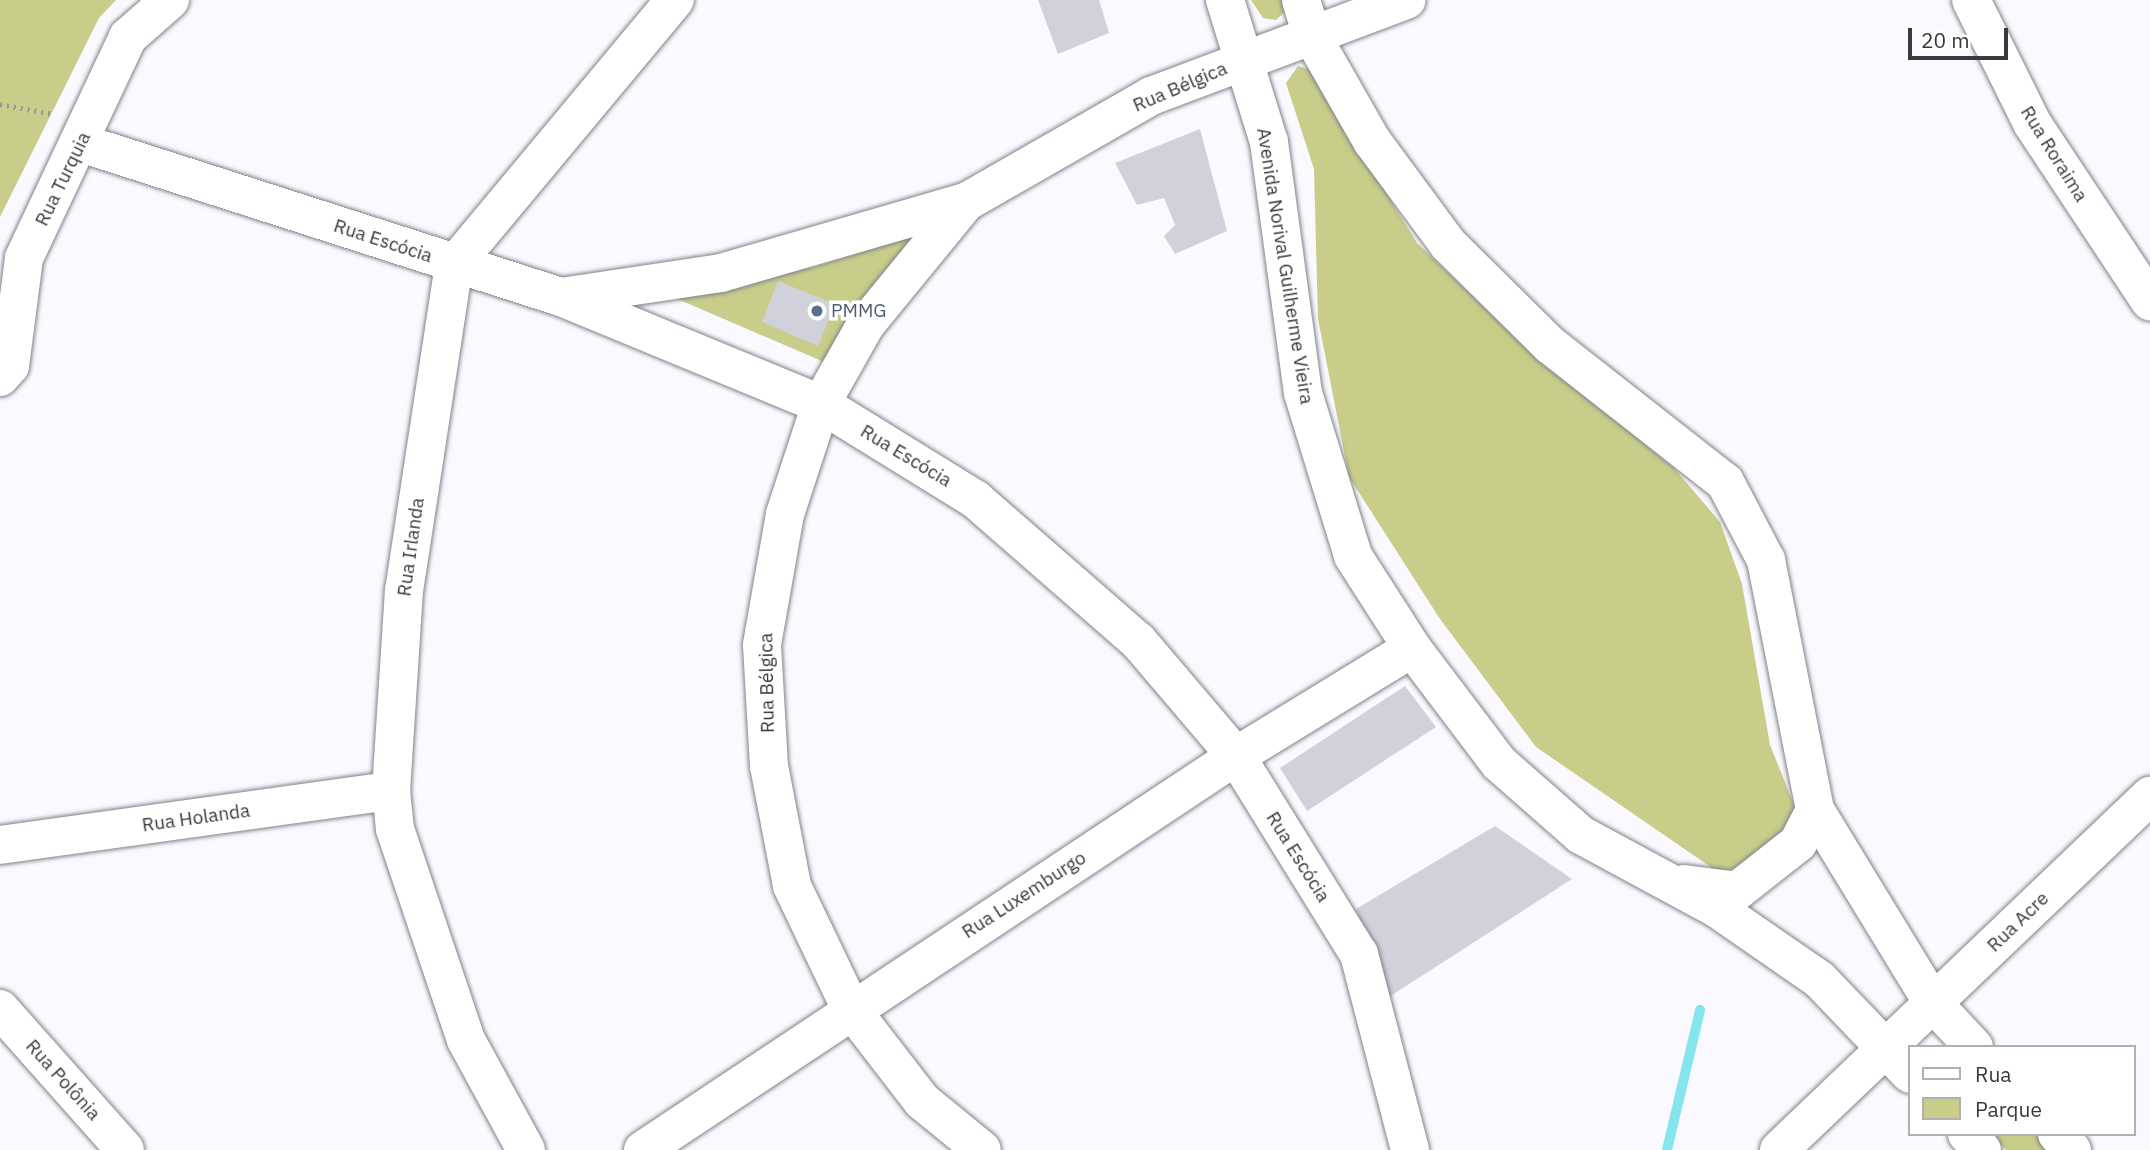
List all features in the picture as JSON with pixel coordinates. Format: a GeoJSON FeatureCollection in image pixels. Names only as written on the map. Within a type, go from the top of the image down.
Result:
{"type":"FeatureCollection","features":[{"type":"Feature","properties":{"kind":"street","name":"Rua Turquia"},"geometry":{"type":"LineString","coordinates":[[0,377],[10,366],[24,258],[82,143],[128,37],[170,0]]}},
{"type":"Feature","properties":{"kind":"street"},"geometry":{"type":"LineString","coordinates":[[454,265],[675,0]]}},
{"type":"Feature","properties":{"kind":"street","name":"Avenida Norival Guilherme Vieira"},"geometry":{"type":"LineString","coordinates":[[1225,0],[1269,142],[1303,393],[1353,556],[1412,648],[1499,763],[1581,835],[1668,882],[1820,980],[1909,1073]]}},
{"type":"Feature","properties":{"kind":"street"},"geometry":{"type":"LineString","coordinates":[[1301,0],[1312,36],[1372,141],[1448,244],[1550,345],[1725,482],[1766,560],[1815,810],[1933,1003],[1973,1045]]}},
{"type":"Feature","properties":{"kind":"street","name":"Rua Bélgica"},"geometry":{"type":"LineString","coordinates":[[561,297],[721,273],[966,202],[1151,96],[1407,0]]}},
{"type":"Feature","properties":{"kind":"street","name":"Rua Roraima"},"geometry":{"type":"LineString","coordinates":[[1970,0],[2032,122],[2150,301]]}},
{"type":"Feature","properties":{"kind":"street","name":"Rua Escócia"},"geometry":{"type":"LineString","coordinates":[[82,143],[454,265],[561,297],[821,404],[975,499],[1138,641],[1236,756],[1359,954],[1410,1150]]}},
{"type":"Feature","properties":{"kind":"street","name":"Rua Bélgica"},"geometry":{"type":"LineString","coordinates":[[966,202],[866,324],[821,404],[785,514],[762,645],[769,766],[792,886],[851,1009],[922,1101],[982,1150]]}},
{"type":"Feature","properties":{"kind":"street","name":"Rua Irlanda"},"geometry":{"type":"LineString","coordinates":[[454,265],[404,591],[391,791],[395,829],[466,1040],[526,1150]]}},
{"type":"Feature","properties":{"kind":"street","name":"Rua Luxemburgo"},"geometry":{"type":"LineString","coordinates":[[643,1150],[851,1009],[1236,756],[1412,648]]}},
{"type":"Feature","properties":{"kind":"street","name":"Rua Holanda"},"geometry":{"type":"LineString","coordinates":[[0,845],[391,791]]}},
{"type":"Feature","properties":{"kind":"street","name":"Rua Acre"},"geometry":{"type":"LineString","coordinates":[[1779,1150],[2150,796]]}},
{"type":"Feature","properties":{"kind":"street"},"geometry":{"type":"LineString","coordinates":[[1668,882],[1737,891],[1798,843],[1815,810]]}},
{"type":"Feature","properties":{"kind":"street","name":"Rua Polônia"},"geometry":{"type":"LineString","coordinates":[[0,1009],[125,1150]]}},
{"type":"Feature","properties":{"kind":"street"},"geometry":{"type":"LineString","coordinates":[[1969,1136],[1982,1150]]}},
{"type":"Feature","properties":{"kind":"street"},"geometry":{"type":"LineString","coordinates":[[2059,1136],[2072,1150]]}},
{"type":"Feature","properties":{"kind":"path"},"geometry":{"type":"LineString","coordinates":[[0,104],[64,117],[82,143]]}},
{"type":"Feature","properties":{"kind":"green space"},"geometry":{"type":"Polygon","coordinates":[[[0,0],[116,0],[99,18],[0,217],[0,0]]]}},
{"type":"Feature","properties":{"kind":"green space"},"geometry":{"type":"Polygon","coordinates":[[[1251,0],[1285,0],[1288,9],[1276,20],[1263,18],[1251,0]]]}},
{"type":"Feature","properties":{"kind":"green space"},"geometry":{"type":"Polygon","coordinates":[[[1298,66],[1311,70],[1417,243],[1524,345],[1674,468],[1720,522],[1742,584],[1770,745],[1795,807],[1780,837],[1753,864],[1718,872],[1536,747],[1440,619],[1349,477],[1318,319],[1314,169],[1286,83],[1298,66]]]}},
{"type":"Feature","properties":{"kind":"green space"},"geometry":{"type":"Polygon","coordinates":[[[913,236],[824,362],[666,294],[815,267],[913,236]]]}},
{"type":"Feature","properties":{"kind":"green space"},"geometry":{"type":"Polygon","coordinates":[[[1993,1136],[2038,1136],[2051,1150],[2006,1150],[1993,1136]]]}},
{"type":"Feature","properties":{"kind":"building"},"geometry":{"type":"Polygon","coordinates":[[[1038,0],[1099,0],[1109,33],[1058,54],[1038,0]]]}},
{"type":"Feature","properties":{"kind":"building"},"geometry":{"type":"Polygon","coordinates":[[[1200,129],[1227,231],[1175,254],[1164,236],[1175,225],[1164,198],[1137,205],[1115,163],[1200,129]]]}},
{"type":"Feature","properties":{"kind":"building"},"geometry":{"type":"Polygon","coordinates":[[[778,281],[835,304],[818,346],[762,322],[778,281]]]}},
{"type":"Feature","properties":{"kind":"building"},"geometry":{"type":"Polygon","coordinates":[[[1405,686],[1436,727],[1307,811],[1280,768],[1405,686]]]}},
{"type":"Feature","properties":{"kind":"building"},"geometry":{"type":"Polygon","coordinates":[[[1495,826],[1572,879],[1389,997],[1356,909],[1495,826]]]}},
{"type":"Feature","properties":{"kind":"waterway"},"geometry":{"type":"LineString","coordinates":[[1667,1150],[1700,1010]]}},
{"type":"Feature","properties":{"kind":"place","name":"PMMG"},"geometry":{"type":"Point","coordinates":[817,311]}}]}
